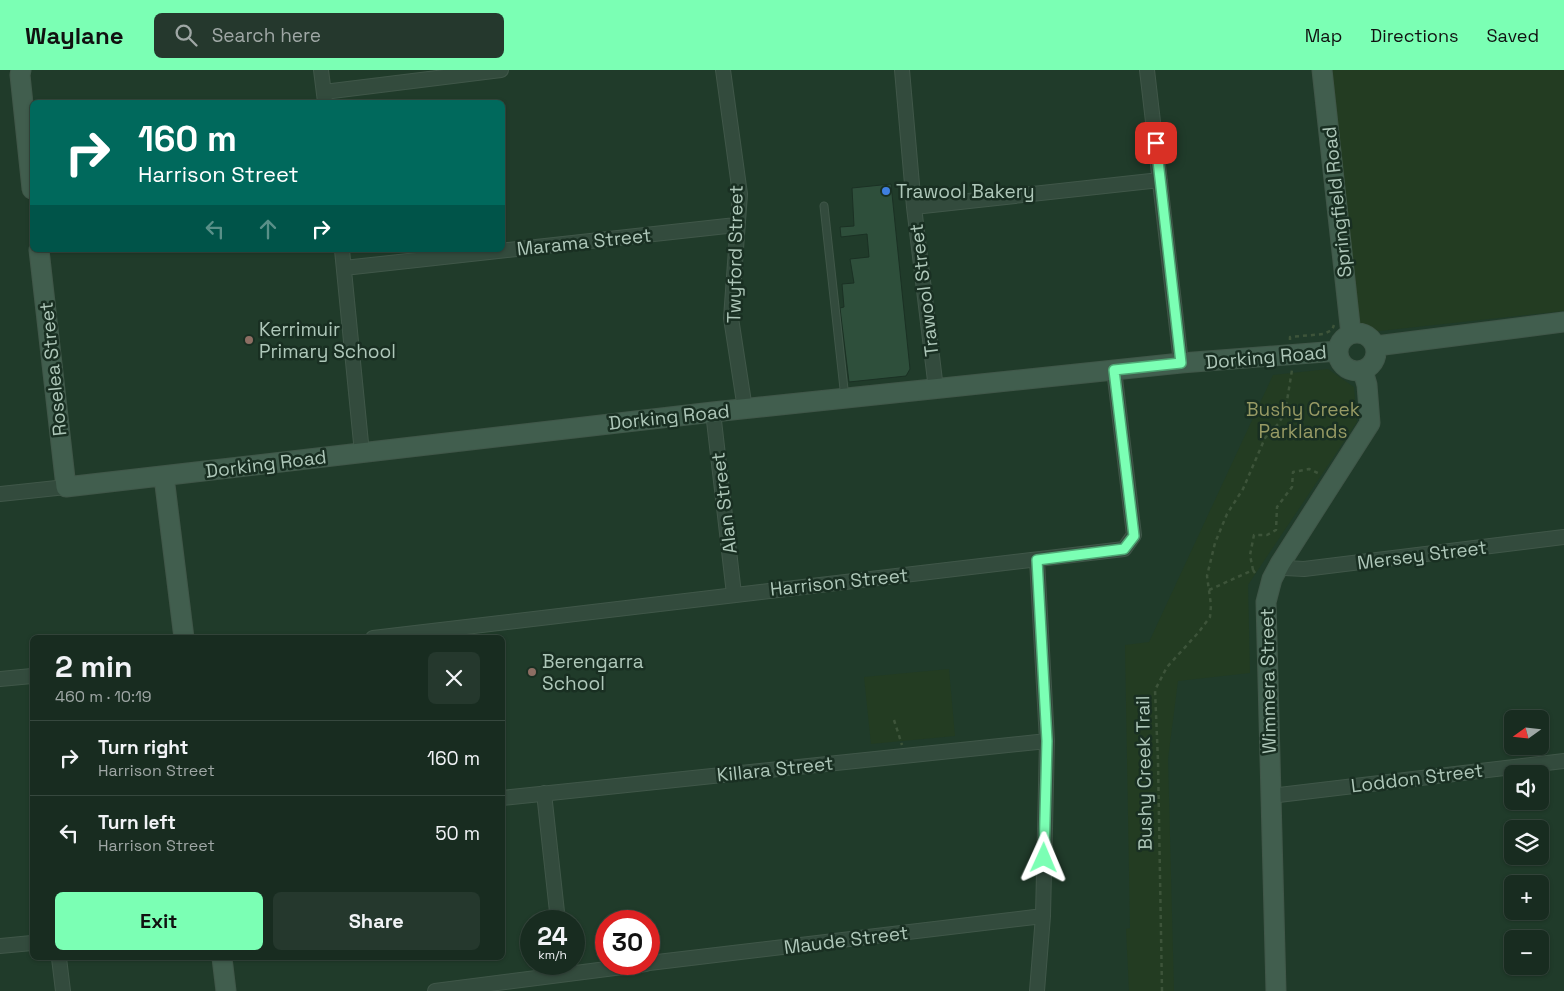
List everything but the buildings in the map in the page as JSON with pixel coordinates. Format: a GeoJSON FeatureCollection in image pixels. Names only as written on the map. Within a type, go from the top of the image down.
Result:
{"type":"FeatureCollection","features":[{"type":"Feature","properties":{"kind":"street"},"geometry":{"type":"LineString","coordinates":[[21,70],[30,170]]}},
{"type":"Feature","properties":{"kind":"street"},"geometry":{"type":"LineString","coordinates":[[321,70],[324,97],[501,70]]}},
{"type":"Feature","properties":{"kind":"street","name":"Twyford Street"},"geometry":{"type":"LineString","coordinates":[[723,70],[740,194],[736,225],[731,318],[745,409]]}},
{"type":"Feature","properties":{"kind":"street","name":"Trawool Street"},"geometry":{"type":"LineString","coordinates":[[902,70],[914,207],[936,390]]}},
{"type":"Feature","properties":{"kind":"street"},"geometry":{"type":"LineString","coordinates":[[1147,70],[1181,363]]}},
{"type":"Feature","properties":{"kind":"street","name":"Springfield Road"},"geometry":{"type":"LineString","coordinates":[[1322,70],[1351,334]]}},
{"type":"Feature","properties":{"kind":"street"},"geometry":{"type":"LineString","coordinates":[[914,207],[1160,180]]}},
{"type":"Feature","properties":{"kind":"street","name":"Marama Street"},"geometry":{"type":"LineString","coordinates":[[505,250],[736,225]]}},
{"type":"Feature","properties":{"kind":"street","name":"Roselea Street"},"geometry":{"type":"LineString","coordinates":[[39,252],[66,487]]}},
{"type":"Feature","properties":{"kind":"street"},"geometry":{"type":"LineString","coordinates":[[342,252],[362,453]]}},
{"type":"Feature","properties":{"kind":"street","name":"Marama Street"},"geometry":{"type":"LineString","coordinates":[[344,268],[490,252]]}},
{"type":"Feature","properties":{"kind":"street"},"geometry":{"type":"LineString","coordinates":[[1376,346],[1564,322]]}},
{"type":"Feature","properties":{"kind":"street"},"geometry":{"type":"LineString","coordinates":[[1361,333],[1368,335],[1376,346],[1376,358],[1373,364],[1363,371],[1347,369],[1339,358],[1340,342],[1351,334],[1361,333]]}},
{"type":"Feature","properties":{"kind":"street","name":"Dorking Road"},"geometry":{"type":"LineString","coordinates":[[0,494],[164,477],[714,412],[1181,363],[1338,351]]}},
{"type":"Feature","properties":{"kind":"street","name":"Harrison Street"},"geometry":{"type":"LineString","coordinates":[[398,635],[1124,549],[1134,536],[1114,370]]}},
{"type":"Feature","properties":{"kind":"street","name":"Wimmera Street"},"geometry":{"type":"LineString","coordinates":[[1276,991],[1266,602],[1276,572],[1370,423],[1367,385],[1363,371]]}},
{"type":"Feature","properties":{"kind":"street","name":"Alan Street"},"geometry":{"type":"LineString","coordinates":[[714,412],[734,594]]}},
{"type":"Feature","properties":{"kind":"street"},"geometry":{"type":"LineString","coordinates":[[164,477],[184,635]]}},
{"type":"Feature","properties":{"kind":"street","name":"Mersey Street"},"geometry":{"type":"LineString","coordinates":[[1276,572],[1285,568],[1304,570],[1564,538]]}},
{"type":"Feature","properties":{"kind":"street"},"geometry":{"type":"LineString","coordinates":[[1037,560],[1047,741],[1043,916],[1037,991]]}},
{"type":"Feature","properties":{"kind":"street"},"geometry":{"type":"LineString","coordinates":[[0,679],[30,676]]}},
{"type":"Feature","properties":{"kind":"street","name":"Killara Street"},"geometry":{"type":"LineString","coordinates":[[505,798],[1047,741]]}},
{"type":"Feature","properties":{"kind":"street","name":"Loddon Street"},"geometry":{"type":"LineString","coordinates":[[1270,796],[1564,760]]}},
{"type":"Feature","properties":{"kind":"street"},"geometry":{"type":"LineString","coordinates":[[544,793],[557,910]]}},
{"type":"Feature","properties":{"kind":"street","name":"Maude Street"},"geometry":{"type":"LineString","coordinates":[[660,962],[1043,916]]}},
{"type":"Feature","properties":{"kind":"street"},"geometry":{"type":"LineString","coordinates":[[0,946],[30,942]]}},
{"type":"Feature","properties":{"kind":"street"},"geometry":{"type":"LineString","coordinates":[[59,960],[63,991]]}},
{"type":"Feature","properties":{"kind":"street"},"geometry":{"type":"LineString","coordinates":[[222,960],[226,991]]}},
{"type":"Feature","properties":{"kind":"street","name":"Maude Street"},"geometry":{"type":"LineString","coordinates":[[435,991],[528,975]]}},
{"type":"Feature","properties":{"kind":"lane"},"geometry":{"type":"LineString","coordinates":[[824,206],[845,398]]}},
{"type":"Feature","properties":{"kind":"path","name":"Bushy Creek Trail"},"geometry":{"type":"LineString","coordinates":[[1162,991],[1155,690],[1167,667],[1198,634],[1210,617],[1211,605],[1207,576],[1227,514],[1243,489],[1264,438],[1278,424],[1285,413],[1292,371],[1290,337],[1324,334],[1332,330],[1335,323]]}},
{"type":"Feature","properties":{"kind":"path"},"geometry":{"type":"LineString","coordinates":[[1276,572],[1258,577],[1253,570],[1250,555],[1254,535],[1267,535],[1276,530],[1277,507],[1292,487],[1293,472],[1309,469],[1334,480]]}},
{"type":"Feature","properties":{"kind":"path"},"geometry":{"type":"LineString","coordinates":[[1208,590],[1253,570]]}},
{"type":"Feature","properties":{"kind":"path"},"geometry":{"type":"LineString","coordinates":[[894,720],[907,755]]}},
{"type":"Feature","properties":{"kind":"green space"},"geometry":{"type":"Polygon","coordinates":[[[1331,70],[1564,70],[1564,311],[1361,333],[1331,70]]]}},
{"type":"Feature","properties":{"kind":"green space","name":"Bushy Creek Parklands"},"geometry":{"type":"Polygon","coordinates":[[[1328,369],[1354,387],[1357,422],[1248,585],[1250,673],[1178,681],[1168,759],[1174,991],[1129,991],[1126,929],[1130,928],[1125,645],[1149,642],[1273,375],[1328,369]]]}},
{"type":"Feature","properties":{"kind":"green space"},"geometry":{"type":"Polygon","coordinates":[[[949,669],[955,736],[871,744],[864,677],[949,669]]]}},
{"type":"Feature","properties":{"kind":"place","name":"Trawool Bakery"},"geometry":{"type":"Point","coordinates":[886,191]}},
{"type":"Feature","properties":{"kind":"place","name":"Kerrimuir Primary School"},"geometry":{"type":"Point","coordinates":[249,340]}},
{"type":"Feature","properties":{"kind":"place","name":"Berengarra School"},"geometry":{"type":"Point","coordinates":[532,672]}},
{"type":"Feature","properties":{"kind":"route"},"geometry":{"type":"LineString","coordinates":[[1044,858],[1047,741],[1037,560],[1124,549],[1134,536],[1114,370],[1181,363],[1156,143]]}}]}
